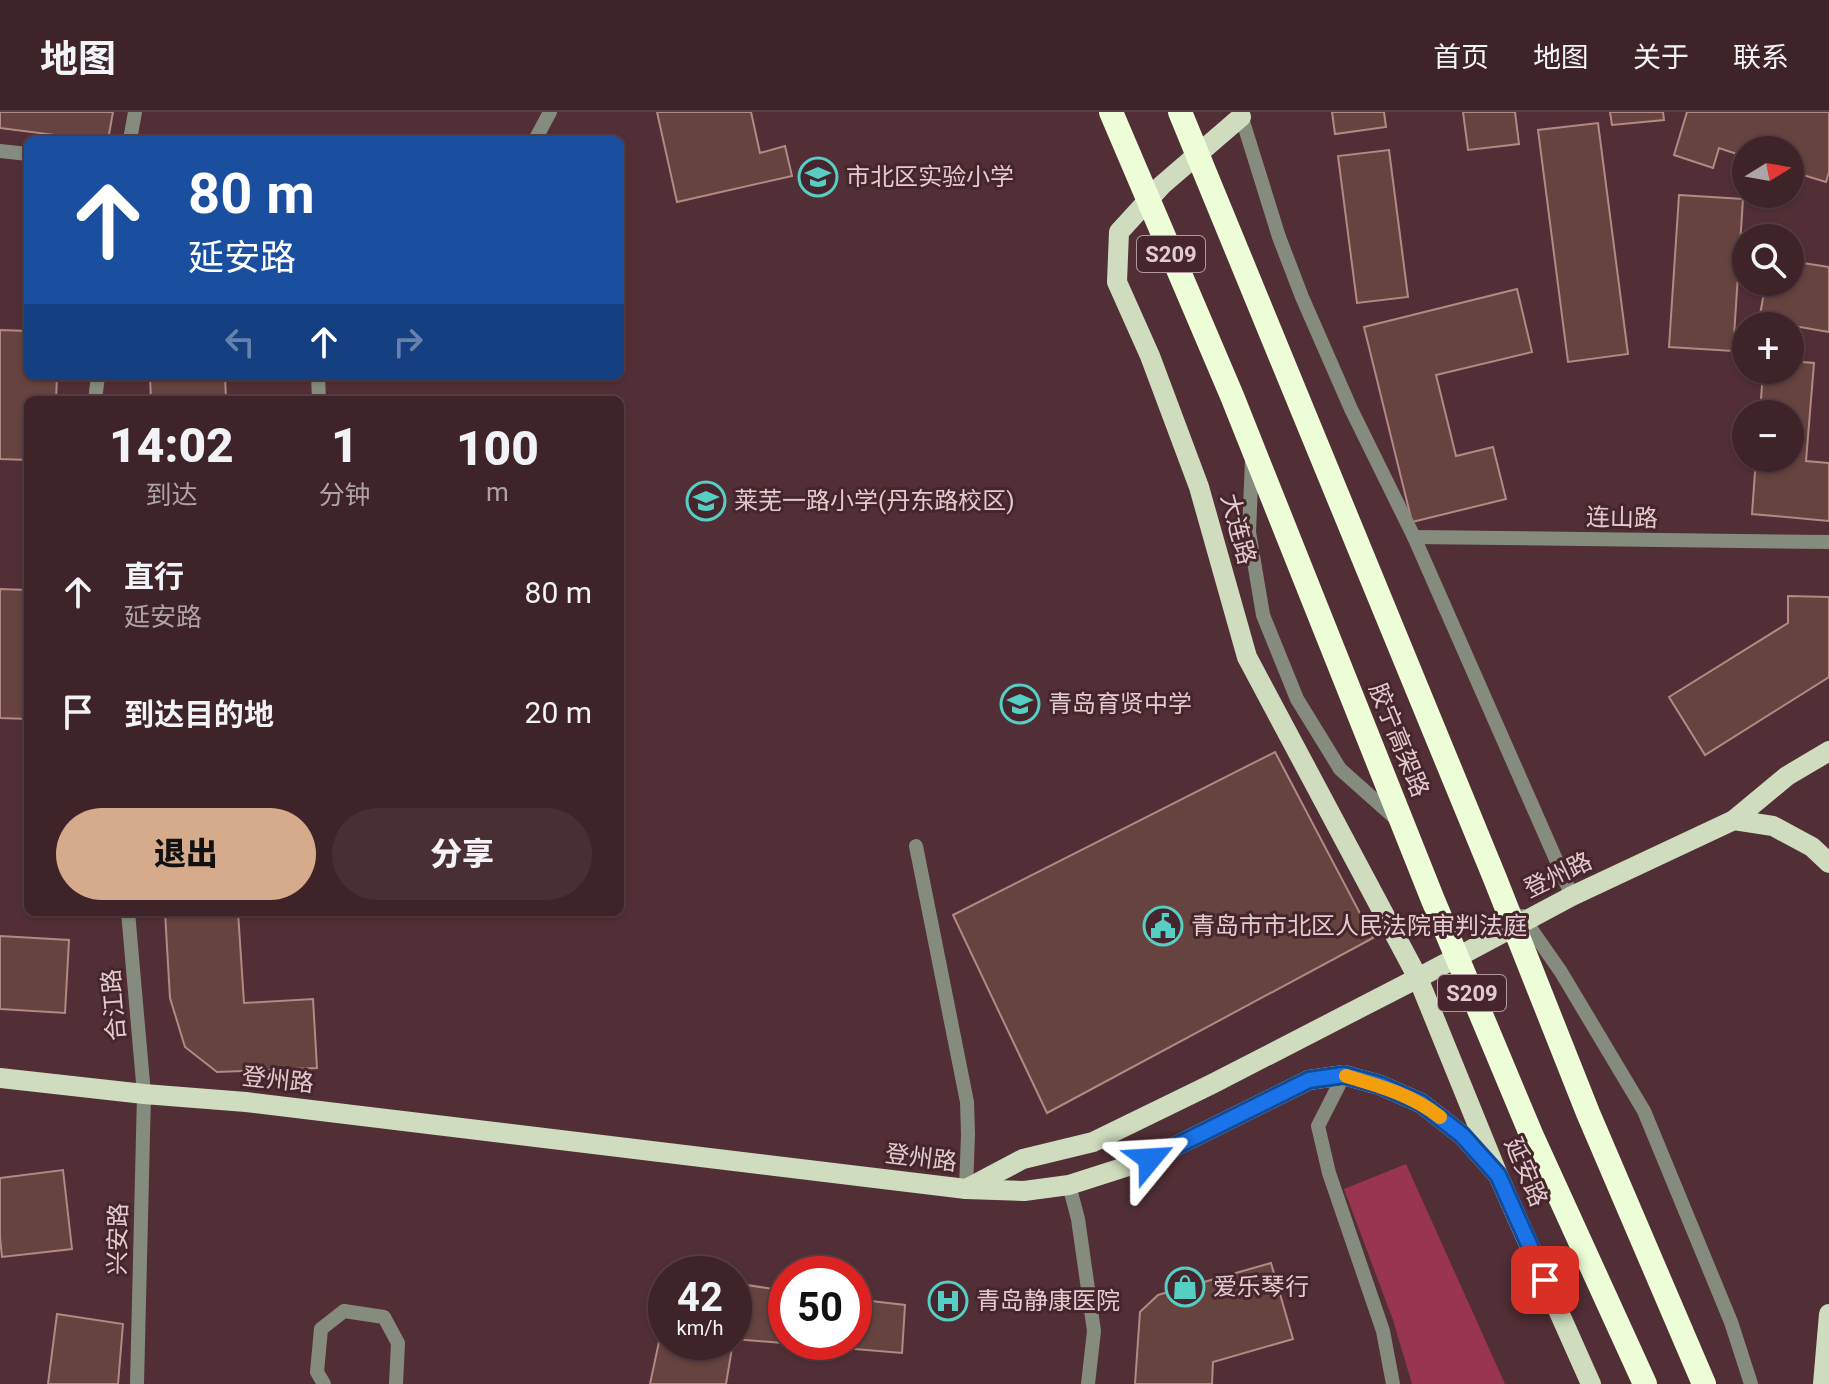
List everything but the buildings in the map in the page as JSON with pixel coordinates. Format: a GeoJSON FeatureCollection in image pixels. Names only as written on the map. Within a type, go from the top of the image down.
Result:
{"type":"FeatureCollection","features":[{"type":"Feature","properties":{"kind":"highway","name":"胶宁高架路"},"geometry":{"type":"LineString","coordinates":[[1111,112],[1253,447],[1403,825],[1531,1134],[1645,1384]]}},
{"type":"Feature","properties":{"kind":"highway","name":"胶宁高架路"},"geometry":{"type":"LineString","coordinates":[[1180,112],[1494,876],[1588,1113],[1704,1384]]}},
{"type":"Feature","properties":{"kind":"main road","name":"大连路"},"geometry":{"type":"LineString","coordinates":[[1240,114],[1162,185],[1119,232],[1117,282],[1150,356],[1199,487],[1247,657],[1418,978]]}},
{"type":"Feature","properties":{"kind":"main road","name":"登州路"},"geometry":{"type":"LineString","coordinates":[[0,1078],[246,1102],[966,1189],[1023,1159],[1093,1142],[1212,1084],[1564,900],[1734,820],[1787,776],[1829,751]]}},
{"type":"Feature","properties":{"kind":"main road"},"geometry":{"type":"LineString","coordinates":[[1734,820],[1773,826],[1812,847],[1829,863]]}},
{"type":"Feature","properties":{"kind":"main road","name":"延安路"},"geometry":{"type":"LineString","coordinates":[[1418,978],[1498,1175],[1591,1384]]}},
{"type":"Feature","properties":{"kind":"main road"},"geometry":{"type":"LineString","coordinates":[[966,1189],[1024,1191],[1069,1185],[1150,1159],[1309,1080],[1344,1075],[1380,1085],[1421,1103],[1462,1135],[1498,1175]]}},
{"type":"Feature","properties":{"kind":"main road"},"geometry":{"type":"LineString","coordinates":[[1823,1384],[1829,1314]]}},
{"type":"Feature","properties":{"kind":"street"},"geometry":{"type":"LineString","coordinates":[[131,136],[135,112]]}},
{"type":"Feature","properties":{"kind":"street"},"geometry":{"type":"LineString","coordinates":[[537,136],[550,112]]}},
{"type":"Feature","properties":{"kind":"street","name":"大连路"},"geometry":{"type":"LineString","coordinates":[[1240,114],[1279,237],[1302,297],[1351,409],[1414,537],[1564,900]]}},
{"type":"Feature","properties":{"kind":"street"},"geometry":{"type":"LineString","coordinates":[[0,151],[24,154]]}},
{"type":"Feature","properties":{"kind":"street"},"geometry":{"type":"LineString","coordinates":[[1253,447],[1249,532],[1263,615],[1297,699],[1340,769],[1403,825]]}},
{"type":"Feature","properties":{"kind":"street","name":"连山路"},"geometry":{"type":"LineString","coordinates":[[1414,537],[1829,542]]}},
{"type":"Feature","properties":{"kind":"street"},"geometry":{"type":"LineString","coordinates":[[916,846],[967,1102],[966,1189]]}},
{"type":"Feature","properties":{"kind":"street"},"geometry":{"type":"LineString","coordinates":[[1494,876],[1561,972],[1644,1111],[1731,1322],[1751,1384]]}},
{"type":"Feature","properties":{"kind":"street","name":"合江路"},"geometry":{"type":"LineString","coordinates":[[128,916],[144,1094]]}},
{"type":"Feature","properties":{"kind":"street"},"geometry":{"type":"LineString","coordinates":[[1344,1075],[1318,1126],[1329,1173],[1383,1331],[1393,1384]]}},
{"type":"Feature","properties":{"kind":"street","name":"兴安路"},"geometry":{"type":"LineString","coordinates":[[137,1384],[144,1094]]}},
{"type":"Feature","properties":{"kind":"street"},"geometry":{"type":"LineString","coordinates":[[1069,1185],[1078,1219],[1094,1331],[1088,1384]]}},
{"type":"Feature","properties":{"kind":"street"},"geometry":{"type":"LineString","coordinates":[[324,1384],[317,1372],[321,1329],[344,1311],[384,1317],[398,1343],[396,1384]]}},
{"type":"Feature","properties":{"kind":"shaded area"},"geometry":{"type":"Polygon","coordinates":[[[1406,1164],[1505,1384],[1412,1384],[1393,1320],[1344,1189],[1406,1164]]]}},
{"type":"Feature","properties":{"kind":"slow traffic"},"geometry":{"type":"LineString","coordinates":[[1346,1076],[1380,1085],[1421,1103],[1440,1117]]}},
{"type":"Feature","properties":{"kind":"place","name":"市北区实验小学"},"geometry":{"type":"Point","coordinates":[818,177]}},
{"type":"Feature","properties":{"kind":"place","name":"莱芜一路小学(丹东路校区)"},"geometry":{"type":"Point","coordinates":[706,501]}},
{"type":"Feature","properties":{"kind":"place","name":"青岛育贤中学"},"geometry":{"type":"Point","coordinates":[1020,704]}},
{"type":"Feature","properties":{"kind":"place","name":"青岛市市北区人民法院审判法庭"},"geometry":{"type":"Point","coordinates":[1163,926]}},
{"type":"Feature","properties":{"kind":"place","name":"爱乐琴行"},"geometry":{"type":"Point","coordinates":[1185,1287]}},
{"type":"Feature","properties":{"kind":"place","name":"青岛静康医院"},"geometry":{"type":"Point","coordinates":[948,1301]}},
{"type":"Feature","properties":{"kind":"route"},"geometry":{"type":"LineString","coordinates":[[1150,1159],[1309,1080],[1344,1075],[1380,1085],[1421,1103],[1462,1135],[1498,1175],[1545,1280]]}}]}
